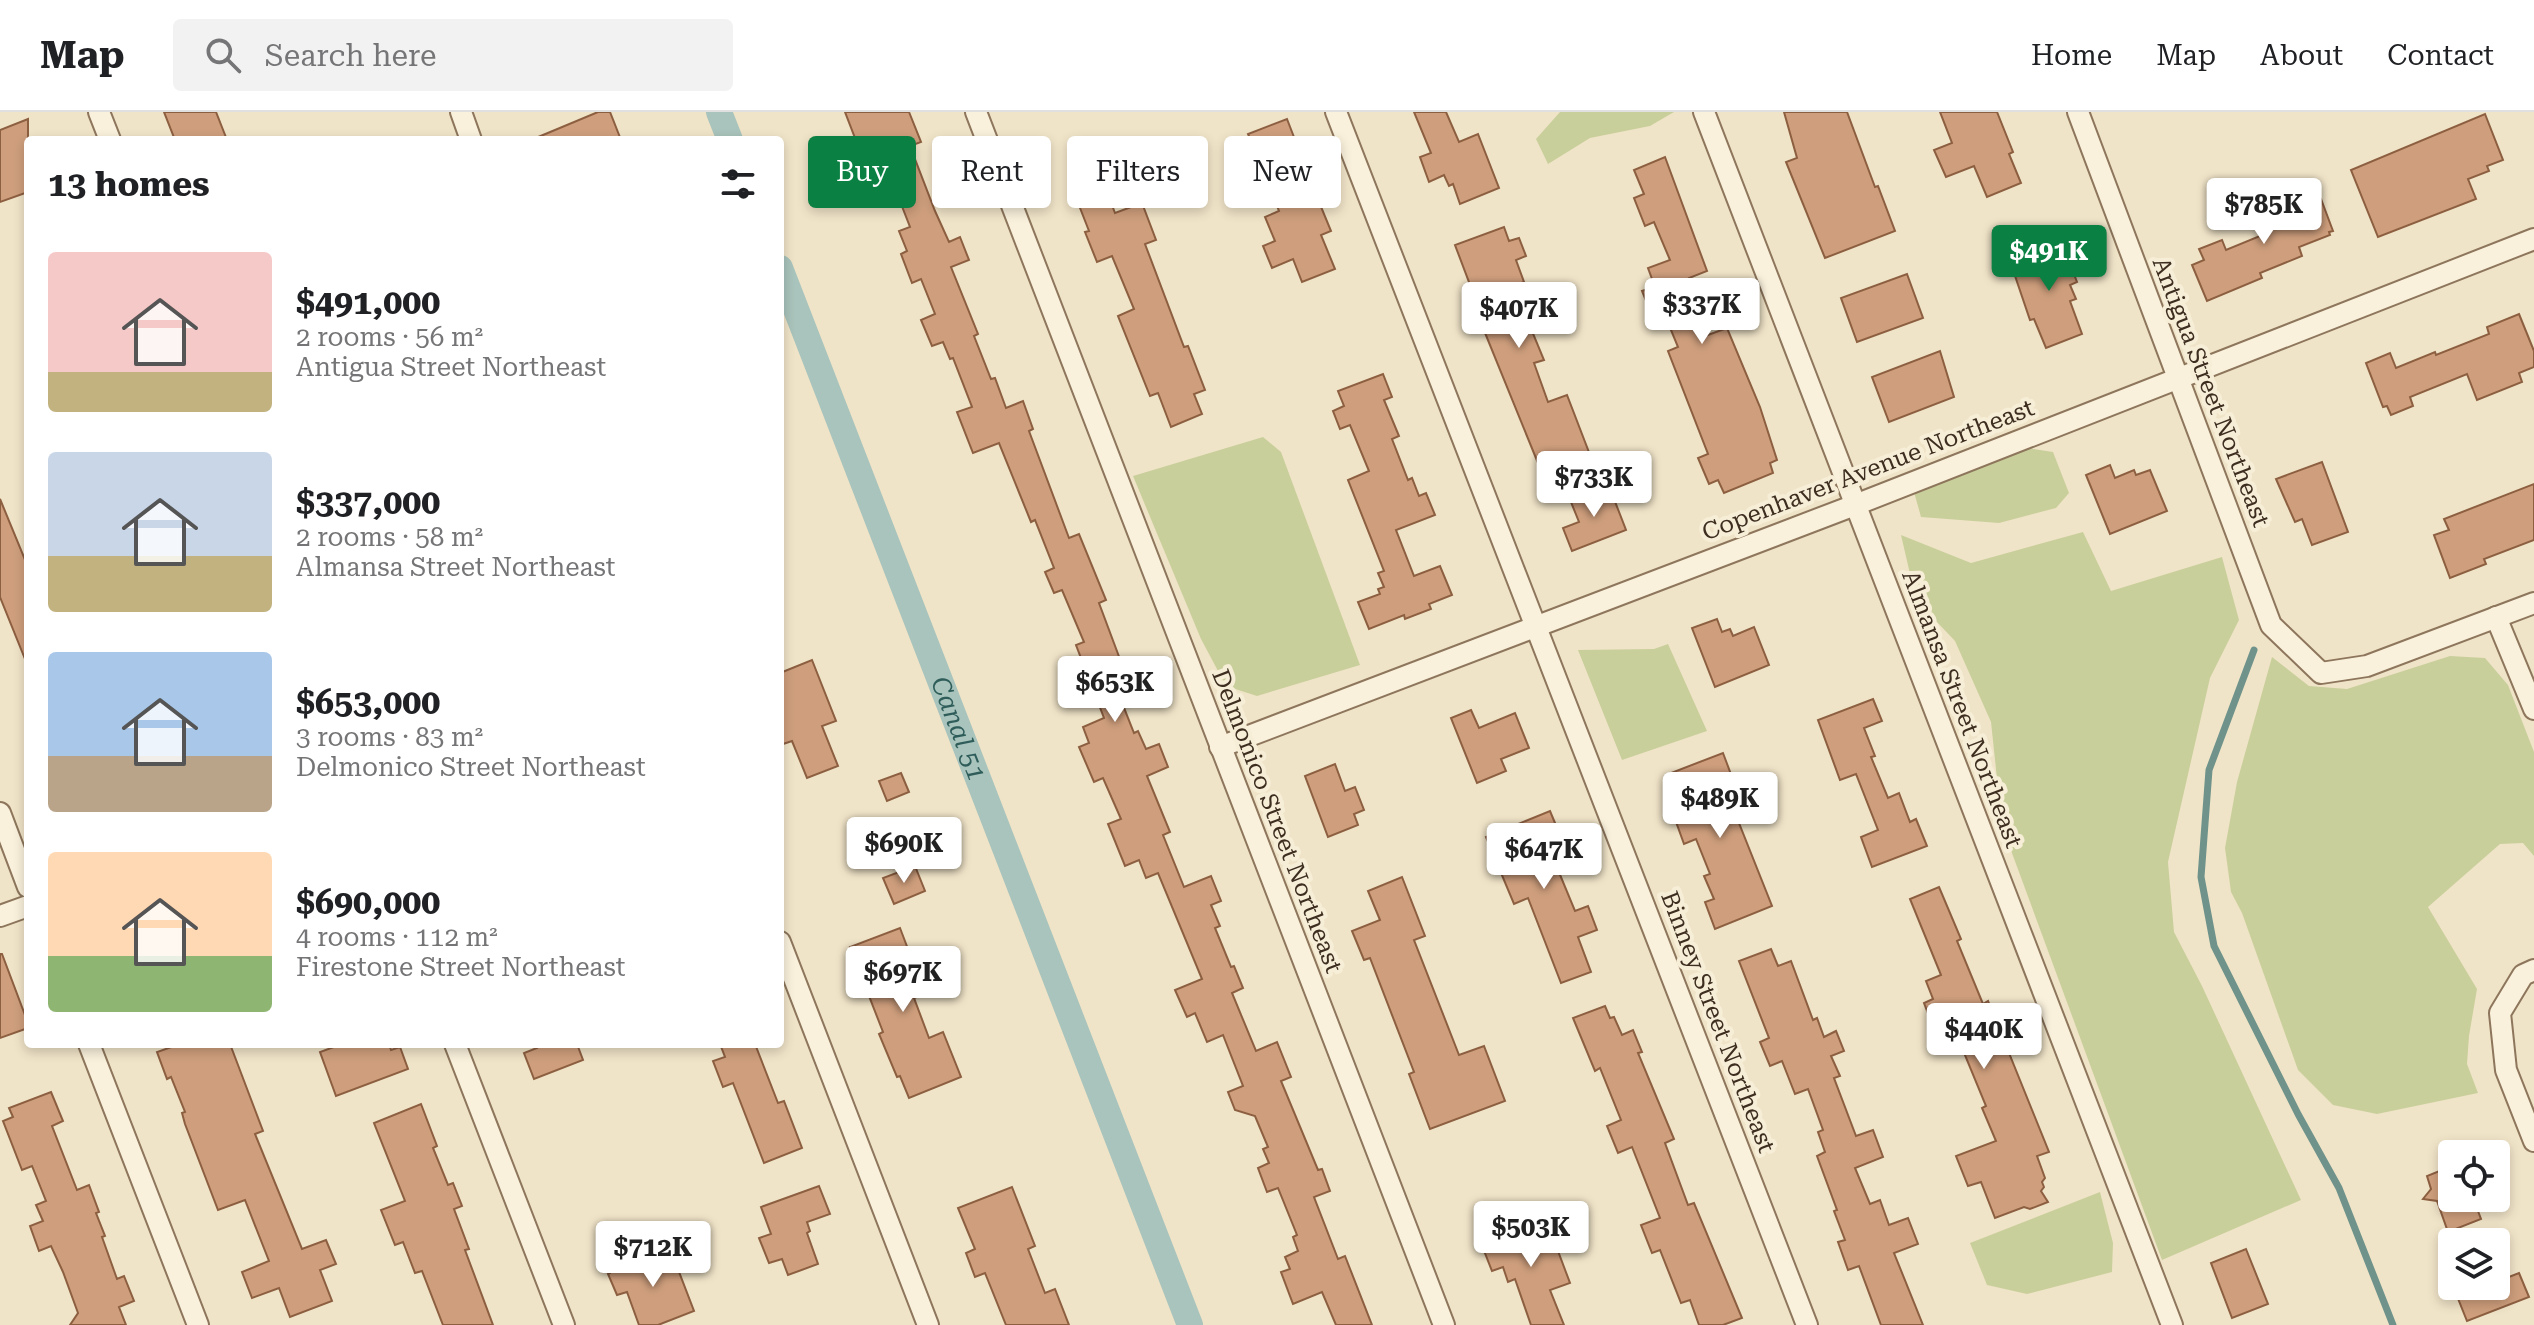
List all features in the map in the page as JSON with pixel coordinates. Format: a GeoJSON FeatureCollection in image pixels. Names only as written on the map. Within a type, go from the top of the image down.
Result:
{"type":"FeatureCollection","features":[{"type":"Feature","properties":{"kind":"street"},"geometry":{"type":"LineString","coordinates":[[99,112],[108,136]]}},
{"type":"Feature","properties":{"kind":"street"},"geometry":{"type":"LineString","coordinates":[[461,112],[470,136]]}},
{"type":"Feature","properties":{"kind":"street","name":"Delmonico Street Northeast"},"geometry":{"type":"LineString","coordinates":[[976,112],[1444,1325]]}},
{"type":"Feature","properties":{"kind":"street","name":"Binney Street Northeast"},"geometry":{"type":"LineString","coordinates":[[1336,112],[1807,1325]]}},
{"type":"Feature","properties":{"kind":"street","name":"Almansa Street Northeast"},"geometry":{"type":"LineString","coordinates":[[1704,112],[2172,1325]]}},
{"type":"Feature","properties":{"kind":"street","name":"Antigua Street Northeast"},"geometry":{"type":"LineString","coordinates":[[2078,112],[2271,625],[2321,673],[2367,666],[2496,617]]}},
{"type":"Feature","properties":{"kind":"street","name":"Copenhaver Avenue Northeast"},"geometry":{"type":"LineString","coordinates":[[1220,747],[1855,505],[2534,239]]}},
{"type":"Feature","properties":{"kind":"street"},"geometry":{"type":"LineString","coordinates":[[2534,603],[2496,617],[2534,709]]}},
{"type":"Feature","properties":{"kind":"street"},"geometry":{"type":"LineString","coordinates":[[0,813],[24,876]]}},
{"type":"Feature","properties":{"kind":"street"},"geometry":{"type":"LineString","coordinates":[[0,916],[24,907]]}},
{"type":"Feature","properties":{"kind":"street"},"geometry":{"type":"LineString","coordinates":[[784,952],[928,1325]]}},
{"type":"Feature","properties":{"kind":"street"},"geometry":{"type":"LineString","coordinates":[[2534,970],[2523,975],[2500,1013],[2506,1070],[2534,1141]]}},
{"type":"Feature","properties":{"kind":"street"},"geometry":{"type":"LineString","coordinates":[[91,1048],[198,1325]]}},
{"type":"Feature","properties":{"kind":"street"},"geometry":{"type":"LineString","coordinates":[[457,1048],[564,1325]]}},
{"type":"Feature","properties":{"kind":"green space"},"geometry":{"type":"Polygon","coordinates":[[[1560,112],[1674,112],[1650,126],[1590,138],[1548,164],[1536,139],[1560,112]]]}},
{"type":"Feature","properties":{"kind":"green space"},"geometry":{"type":"Polygon","coordinates":[[[1263,437],[1281,452],[1360,665],[1257,696],[1226,686],[1201,639],[1133,476],[1263,437]]]}},
{"type":"Feature","properties":{"kind":"green space"},"geometry":{"type":"Polygon","coordinates":[[[2021,447],[2053,452],[2069,493],[2056,508],[1999,523],[1921,517],[1914,492],[2021,447]]]}},
{"type":"Feature","properties":{"kind":"green space"},"geometry":{"type":"Polygon","coordinates":[[[2083,532],[2111,591],[2222,557],[2239,620],[2210,678],[2168,862],[2174,932],[2301,1200],[2162,1260],[2002,826],[1991,722],[1955,641],[1916,600],[1901,535],[1971,563],[2083,532]]]}},
{"type":"Feature","properties":{"kind":"green space"},"geometry":{"type":"Polygon","coordinates":[[[1668,644],[1707,731],[1622,760],[1578,650],[1654,649],[1668,644]]]}},
{"type":"Feature","properties":{"kind":"green space"},"geometry":{"type":"Polygon","coordinates":[[[2450,656],[2485,658],[2508,685],[2534,752],[2534,856],[2523,843],[2500,844],[2428,907],[2477,989],[2467,1064],[2478,1093],[2377,1114],[2333,1105],[2298,1070],[2242,913],[2231,892],[2225,848],[2237,782],[2272,657],[2309,686],[2347,689],[2450,656]]]}},
{"type":"Feature","properties":{"kind":"green space"},"geometry":{"type":"Polygon","coordinates":[[[2100,1192],[2113,1243],[2112,1272],[2027,1294],[1987,1285],[1970,1243],[2100,1192]]]}},
{"type":"Feature","properties":{"kind":"building"},"geometry":{"type":"Polygon","coordinates":[[[164,112],[216,112],[225,136],[173,136],[164,112]]]}},
{"type":"Feature","properties":{"kind":"building"},"geometry":{"type":"Polygon","coordinates":[[[598,112],[610,112],[619,136],[541,136],[598,112]]]}},
{"type":"Feature","properties":{"kind":"building"},"geometry":{"type":"Polygon","coordinates":[[[845,112],[909,112],[921,142],[916,144],[916,136],[854,136],[845,112]]]}},
{"type":"Feature","properties":{"kind":"building"},"geometry":{"type":"Polygon","coordinates":[[[1414,112],[1446,112],[1459,142],[1478,134],[1499,188],[1460,204],[1453,184],[1449,186],[1444,175],[1429,182],[1420,157],[1431,153],[1414,112]]]}},
{"type":"Feature","properties":{"kind":"building"},"geometry":{"type":"Polygon","coordinates":[[[1784,112],[1847,112],[1895,231],[1825,258],[1786,162],[1797,158],[1784,112]]]}},
{"type":"Feature","properties":{"kind":"building"},"geometry":{"type":"Polygon","coordinates":[[[1940,112],[1997,112],[2021,183],[1987,197],[1974,166],[1946,177],[1934,150],[1952,143],[1940,112]]]}},
{"type":"Feature","properties":{"kind":"building"},"geometry":{"type":"Polygon","coordinates":[[[2485,114],[2503,160],[2487,166],[2489,171],[2468,179],[2476,199],[2378,237],[2351,170],[2485,114]]]}},
{"type":"Feature","properties":{"kind":"building"},"geometry":{"type":"Polygon","coordinates":[[[28,119],[28,136],[24,136],[24,193],[0,202],[0,130],[28,119]]]}},
{"type":"Feature","properties":{"kind":"building"},"geometry":{"type":"Polygon","coordinates":[[[1287,119],[1294,136],[1249,136],[1287,119]]]}},
{"type":"Feature","properties":{"kind":"building"},"geometry":{"type":"Polygon","coordinates":[[[1665,157],[1707,271],[1689,278],[1695,294],[1692,296],[1708,335],[1727,328],[1760,407],[1777,460],[1770,463],[1773,473],[1724,493],[1718,480],[1709,484],[1698,458],[1708,454],[1668,351],[1678,347],[1662,308],[1651,313],[1642,291],[1655,287],[1648,268],[1670,260],[1654,222],[1645,226],[1634,198],[1644,194],[1634,170],[1665,157]]]}},
{"type":"Feature","properties":{"kind":"building"},"geometry":{"type":"Polygon","coordinates":[[[916,162],[932,208],[949,242],[960,237],[969,260],[951,267],[978,334],[974,336],[991,379],[995,378],[1006,408],[1023,401],[1033,429],[1029,431],[1069,538],[1079,534],[1106,600],[1099,603],[1129,691],[1119,695],[1134,733],[1138,731],[1146,749],[1159,744],[1168,767],[1147,776],[1170,832],[1163,835],[1184,887],[1211,876],[1221,901],[1211,905],[1220,926],[1215,928],[1243,988],[1232,993],[1256,1051],[1277,1042],[1291,1077],[1281,1081],[1318,1170],[1322,1169],[1330,1191],[1314,1197],[1338,1259],[1345,1256],[1372,1325],[1336,1325],[1322,1292],[1293,1304],[1281,1272],[1290,1269],[1285,1257],[1298,1251],[1293,1237],[1297,1235],[1278,1188],[1267,1192],[1258,1168],[1269,1163],[1263,1149],[1268,1147],[1255,1116],[1235,1110],[1228,1092],[1243,1086],[1223,1035],[1207,1042],[1195,1013],[1187,1017],[1175,990],[1202,979],[1158,873],[1146,878],[1139,860],[1125,866],[1108,824],[1121,819],[1103,778],[1094,782],[1079,747],[1089,743],[1083,727],[1104,718],[1076,645],[1084,642],[1062,590],[1054,593],[1045,572],[1054,568],[1035,520],[1031,522],[999,443],[973,453],[957,412],[972,407],[953,358],[950,359],[943,342],[932,346],[921,320],[935,314],[921,279],[912,283],[901,254],[907,251],[899,231],[910,227],[903,208],[916,208],[916,162]]]}},
{"type":"Feature","properties":{"kind":"building"},"geometry":{"type":"Polygon","coordinates":[[[2306,183],[2313,202],[2321,199],[2333,231],[2329,232],[2330,235],[2299,247],[2302,256],[2260,273],[2262,278],[2207,301],[2192,265],[2204,260],[2199,249],[2222,240],[2226,250],[2265,234],[2261,222],[2293,210],[2285,191],[2306,183]]]}},
{"type":"Feature","properties":{"kind":"building"},"geometry":{"type":"Polygon","coordinates":[[[1080,208],[1113,208],[1115,213],[1128,208],[1144,208],[1156,240],[1145,244],[1184,347],[1188,346],[1205,390],[1194,394],[1202,414],[1171,427],[1158,393],[1150,396],[1118,316],[1134,309],[1112,256],[1097,262],[1085,232],[1089,231],[1080,208]]]}},
{"type":"Feature","properties":{"kind":"building"},"geometry":{"type":"Polygon","coordinates":[[[1278,208],[1322,208],[1331,231],[1321,235],[1335,269],[1302,282],[1293,259],[1272,268],[1263,246],[1275,241],[1265,217],[1279,211],[1278,208]]]}},
{"type":"Feature","properties":{"kind":"building"},"geometry":{"type":"Polygon","coordinates":[[[1504,227],[1509,241],[1519,238],[1526,256],[1516,260],[1524,282],[1505,289],[1523,335],[1532,331],[1544,360],[1534,363],[1548,402],[1567,395],[1590,455],[1542,473],[1481,323],[1484,322],[1455,245],[1504,227]]]}},
{"type":"Feature","properties":{"kind":"building"},"geometry":{"type":"Polygon","coordinates":[[[2061,241],[2077,282],[2070,285],[2076,299],[2070,301],[2082,334],[2046,348],[2034,319],[2030,320],[2010,261],[2061,241]]]}},
{"type":"Feature","properties":{"kind":"building"},"geometry":{"type":"Polygon","coordinates":[[[1907,274],[1923,318],[1857,342],[1841,298],[1907,274]]]}},
{"type":"Feature","properties":{"kind":"building"},"geometry":{"type":"Polygon","coordinates":[[[2519,314],[2534,351],[2534,367],[2519,373],[2522,382],[2477,400],[2467,374],[2410,397],[2413,406],[2391,415],[2387,406],[2383,407],[2366,363],[2390,353],[2396,368],[2489,334],[2487,327],[2519,314]]]}},
{"type":"Feature","properties":{"kind":"building"},"geometry":{"type":"Polygon","coordinates":[[[1940,351],[1954,397],[1889,422],[1872,377],[1940,351]]]}},
{"type":"Feature","properties":{"kind":"building"},"geometry":{"type":"Polygon","coordinates":[[[1383,374],[1392,397],[1384,400],[1399,436],[1392,439],[1408,480],[1412,478],[1419,496],[1426,493],[1435,515],[1396,530],[1414,576],[1440,566],[1452,595],[1429,604],[1431,609],[1405,619],[1404,615],[1369,629],[1358,602],[1380,594],[1378,589],[1384,587],[1378,573],[1384,571],[1348,480],[1369,471],[1350,425],[1340,429],[1333,411],[1344,406],[1338,391],[1383,374]]]}},
{"type":"Feature","properties":{"kind":"building"},"geometry":{"type":"Polygon","coordinates":[[[2322,462],[2348,532],[2312,545],[2302,519],[2295,522],[2276,479],[2322,462]]]}},
{"type":"Feature","properties":{"kind":"building"},"geometry":{"type":"Polygon","coordinates":[[[2110,465],[2115,478],[2134,470],[2136,475],[2150,470],[2167,511],[2110,534],[2086,475],[2110,465]]]}},
{"type":"Feature","properties":{"kind":"building"},"geometry":{"type":"Polygon","coordinates":[[[2534,484],[2534,540],[2484,559],[2486,564],[2450,578],[2434,535],[2449,530],[2444,519],[2534,484]]]}},
{"type":"Feature","properties":{"kind":"building"},"geometry":{"type":"Polygon","coordinates":[[[1609,486],[1626,530],[1572,551],[1563,528],[1579,522],[1571,502],[1609,486]]]}},
{"type":"Feature","properties":{"kind":"building"},"geometry":{"type":"Polygon","coordinates":[[[0,499],[24,557],[24,657],[0,597],[0,499]]]}},
{"type":"Feature","properties":{"kind":"building"},"geometry":{"type":"Polygon","coordinates":[[[1717,619],[1722,632],[1730,629],[1733,636],[1754,627],[1769,665],[1715,687],[1692,628],[1717,619]]]}},
{"type":"Feature","properties":{"kind":"building"},"geometry":{"type":"Polygon","coordinates":[[[812,660],[836,721],[822,726],[838,766],[807,778],[792,741],[784,744],[784,671],[812,660]]]}},
{"type":"Feature","properties":{"kind":"building"},"geometry":{"type":"Polygon","coordinates":[[[1873,699],[1882,721],[1864,728],[1875,756],[1871,757],[1888,798],[1899,793],[1910,822],[1916,819],[1927,846],[1872,867],[1861,837],[1878,830],[1856,774],[1840,780],[1818,720],[1873,699]]]}},
{"type":"Feature","properties":{"kind":"building"},"geometry":{"type":"Polygon","coordinates":[[[1471,710],[1479,728],[1515,713],[1529,748],[1501,759],[1506,771],[1477,783],[1451,718],[1471,710]]]}},
{"type":"Feature","properties":{"kind":"building"},"geometry":{"type":"Polygon","coordinates":[[[1723,753],[1748,820],[1739,823],[1772,906],[1715,929],[1705,902],[1714,899],[1704,876],[1710,874],[1696,839],[1684,844],[1675,819],[1687,814],[1671,773],[1723,753]]]}},
{"type":"Feature","properties":{"kind":"building"},"geometry":{"type":"Polygon","coordinates":[[[1335,764],[1345,791],[1355,787],[1364,810],[1354,814],[1358,825],[1328,837],[1305,776],[1335,764]]]}},
{"type":"Feature","properties":{"kind":"building"},"geometry":{"type":"Polygon","coordinates":[[[901,773],[909,792],[887,801],[879,781],[901,773]]]}},
{"type":"Feature","properties":{"kind":"building"},"geometry":{"type":"Polygon","coordinates":[[[1550,811],[1560,835],[1546,841],[1575,911],[1588,906],[1597,930],[1578,937],[1591,972],[1561,983],[1528,898],[1514,904],[1486,837],[1550,811]]]}},
{"type":"Feature","properties":{"kind":"building"},"geometry":{"type":"Polygon","coordinates":[[[915,866],[925,891],[894,904],[883,878],[915,866]]]}},
{"type":"Feature","properties":{"kind":"building"},"geometry":{"type":"Polygon","coordinates":[[[1402,877],[1425,936],[1414,940],[1459,1055],[1484,1046],[1505,1101],[1430,1129],[1409,1074],[1414,1072],[1370,958],[1364,960],[1352,931],[1380,920],[1368,891],[1402,877]]]}},
{"type":"Feature","properties":{"kind":"building"},"geometry":{"type":"Polygon","coordinates":[[[1939,887],[1983,1004],[1988,1001],[2049,1152],[2037,1156],[2045,1178],[2041,1191],[2048,1202],[1995,1218],[1981,1182],[1968,1186],[1956,1156],[1996,1141],[1982,1108],[1986,1106],[1958,1038],[1949,1042],[1942,1025],[1934,1029],[1924,1003],[1933,999],[1926,981],[1941,975],[1910,899],[1939,887]]]}},
{"type":"Feature","properties":{"kind":"building"},"geometry":{"type":"Polygon","coordinates":[[[900,928],[925,994],[914,998],[929,1038],[943,1032],[961,1077],[909,1098],[879,1034],[883,1032],[850,947],[900,928]]]}},
{"type":"Feature","properties":{"kind":"building"},"geometry":{"type":"Polygon","coordinates":[[[1771,949],[1778,966],[1791,961],[1813,1020],[1817,1018],[1824,1037],[1836,1031],[1844,1051],[1831,1056],[1840,1076],[1834,1078],[1856,1136],[1873,1130],[1883,1157],[1855,1168],[1870,1204],[1880,1200],[1889,1225],[1908,1218],[1918,1244],[1894,1253],[1923,1325],[1881,1325],[1859,1266],[1848,1270],[1838,1242],[1845,1240],[1834,1211],[1837,1210],[1817,1156],[1825,1152],[1818,1132],[1823,1130],[1808,1089],[1795,1094],[1782,1061],[1770,1066],[1760,1042],[1769,1038],[1739,961],[1771,949]]]}},
{"type":"Feature","properties":{"kind":"building"},"geometry":{"type":"Polygon","coordinates":[[[2,954],[24,1012],[24,1029],[0,1038],[2,954]]]}},
{"type":"Feature","properties":{"kind":"building"},"geometry":{"type":"Polygon","coordinates":[[[1605,1006],[1622,1035],[1633,1030],[1642,1052],[1638,1053],[1674,1139],[1665,1143],[1688,1205],[1694,1203],[1742,1318],[1723,1325],[1699,1325],[1690,1300],[1681,1303],[1660,1250],[1652,1253],[1641,1225],[1660,1218],[1632,1147],[1618,1153],[1607,1126],[1621,1120],[1600,1068],[1595,1071],[1573,1018],[1605,1006]]]}},
{"type":"Feature","properties":{"kind":"building"},"geometry":{"type":"Polygon","coordinates":[[[168,1048],[232,1048],[263,1131],[255,1134],[302,1249],[326,1240],[336,1264],[320,1270],[332,1301],[290,1317],[279,1288],[252,1298],[242,1272],[269,1261],[245,1200],[218,1210],[185,1124],[182,1113],[185,1112],[157,1052],[168,1048]]]}},
{"type":"Feature","properties":{"kind":"building"},"geometry":{"type":"Polygon","coordinates":[[[331,1048],[400,1048],[408,1069],[336,1096],[320,1052],[331,1048]]]}},
{"type":"Feature","properties":{"kind":"building"},"geometry":{"type":"Polygon","coordinates":[[[537,1048],[578,1048],[583,1060],[534,1079],[524,1053],[537,1048]]]}},
{"type":"Feature","properties":{"kind":"building"},"geometry":{"type":"Polygon","coordinates":[[[722,1048],[757,1048],[778,1103],[784,1101],[802,1148],[764,1163],[733,1083],[723,1087],[713,1061],[725,1057],[722,1048]]]}},
{"type":"Feature","properties":{"kind":"building"},"geometry":{"type":"Polygon","coordinates":[[[51,1092],[63,1121],[52,1126],[77,1190],[89,1185],[117,1279],[124,1276],[134,1301],[119,1307],[126,1325],[70,1325],[78,1313],[63,1272],[51,1246],[39,1251],[30,1226],[43,1221],[36,1205],[46,1201],[32,1166],[22,1170],[3,1121],[13,1117],[9,1108],[51,1092]]]}},
{"type":"Feature","properties":{"kind":"building"},"geometry":{"type":"Polygon","coordinates":[[[421,1104],[437,1146],[433,1148],[448,1185],[453,1183],[462,1206],[454,1209],[469,1249],[465,1250],[493,1325],[443,1325],[422,1271],[415,1273],[403,1242],[395,1245],[381,1210],[405,1201],[374,1123],[421,1104]]]}},
{"type":"Feature","properties":{"kind":"building"},"geometry":{"type":"Polygon","coordinates":[[[2438,1172],[2438,1204],[2423,1199],[2431,1189],[2427,1176],[2438,1172]]]}},
{"type":"Feature","properties":{"kind":"building"},"geometry":{"type":"Polygon","coordinates":[[[819,1186],[830,1214],[807,1222],[810,1231],[807,1233],[818,1264],[788,1275],[782,1259],[769,1263],[759,1238],[771,1234],[761,1207],[819,1186]]]}},
{"type":"Feature","properties":{"kind":"building"},"geometry":{"type":"Polygon","coordinates":[[[1012,1187],[1035,1246],[1028,1249],[1045,1293],[1055,1289],[1069,1325],[1006,1325],[985,1273],[975,1277],[966,1253],[975,1249],[958,1208],[1012,1187]]]}},
{"type":"Feature","properties":{"kind":"building"},"geometry":{"type":"Polygon","coordinates":[[[2441,1212],[2478,1212],[2481,1219],[2458,1228],[2447,1228],[2441,1212]]]}},
{"type":"Feature","properties":{"kind":"building"},"geometry":{"type":"Polygon","coordinates":[[[1546,1219],[1570,1283],[1550,1290],[1564,1325],[1531,1325],[1515,1279],[1508,1282],[1503,1267],[1492,1271],[1481,1243],[1546,1219]]]}},
{"type":"Feature","properties":{"kind":"building"},"geometry":{"type":"Polygon","coordinates":[[[2246,1249],[2268,1304],[2232,1318],[2211,1263],[2246,1249]]]}},
{"type":"Feature","properties":{"kind":"building"},"geometry":{"type":"Polygon","coordinates":[[[671,1251],[694,1311],[658,1325],[639,1325],[627,1292],[617,1295],[608,1274],[609,1267],[631,1259],[634,1265],[671,1251]]]}},
{"type":"Feature","properties":{"kind":"building"},"geometry":{"type":"Polygon","coordinates":[[[2519,1273],[2529,1297],[2467,1321],[2459,1300],[2510,1300],[2510,1277],[2519,1273]]]}},
{"type":"Feature","properties":{"kind":"waterway","name":"Canal 51"},"geometry":{"type":"LineString","coordinates":[[719,112],[728,136]]}},
{"type":"Feature","properties":{"kind":"waterway","name":"Canal 51"},"geometry":{"type":"LineString","coordinates":[[784,278],[1190,1325]]}},
{"type":"Feature","properties":{"kind":"waterway"},"geometry":{"type":"LineString","coordinates":[[2254,650],[2209,770],[2201,877],[2214,946],[2298,1114],[2339,1188],[2393,1325]]}}]}
